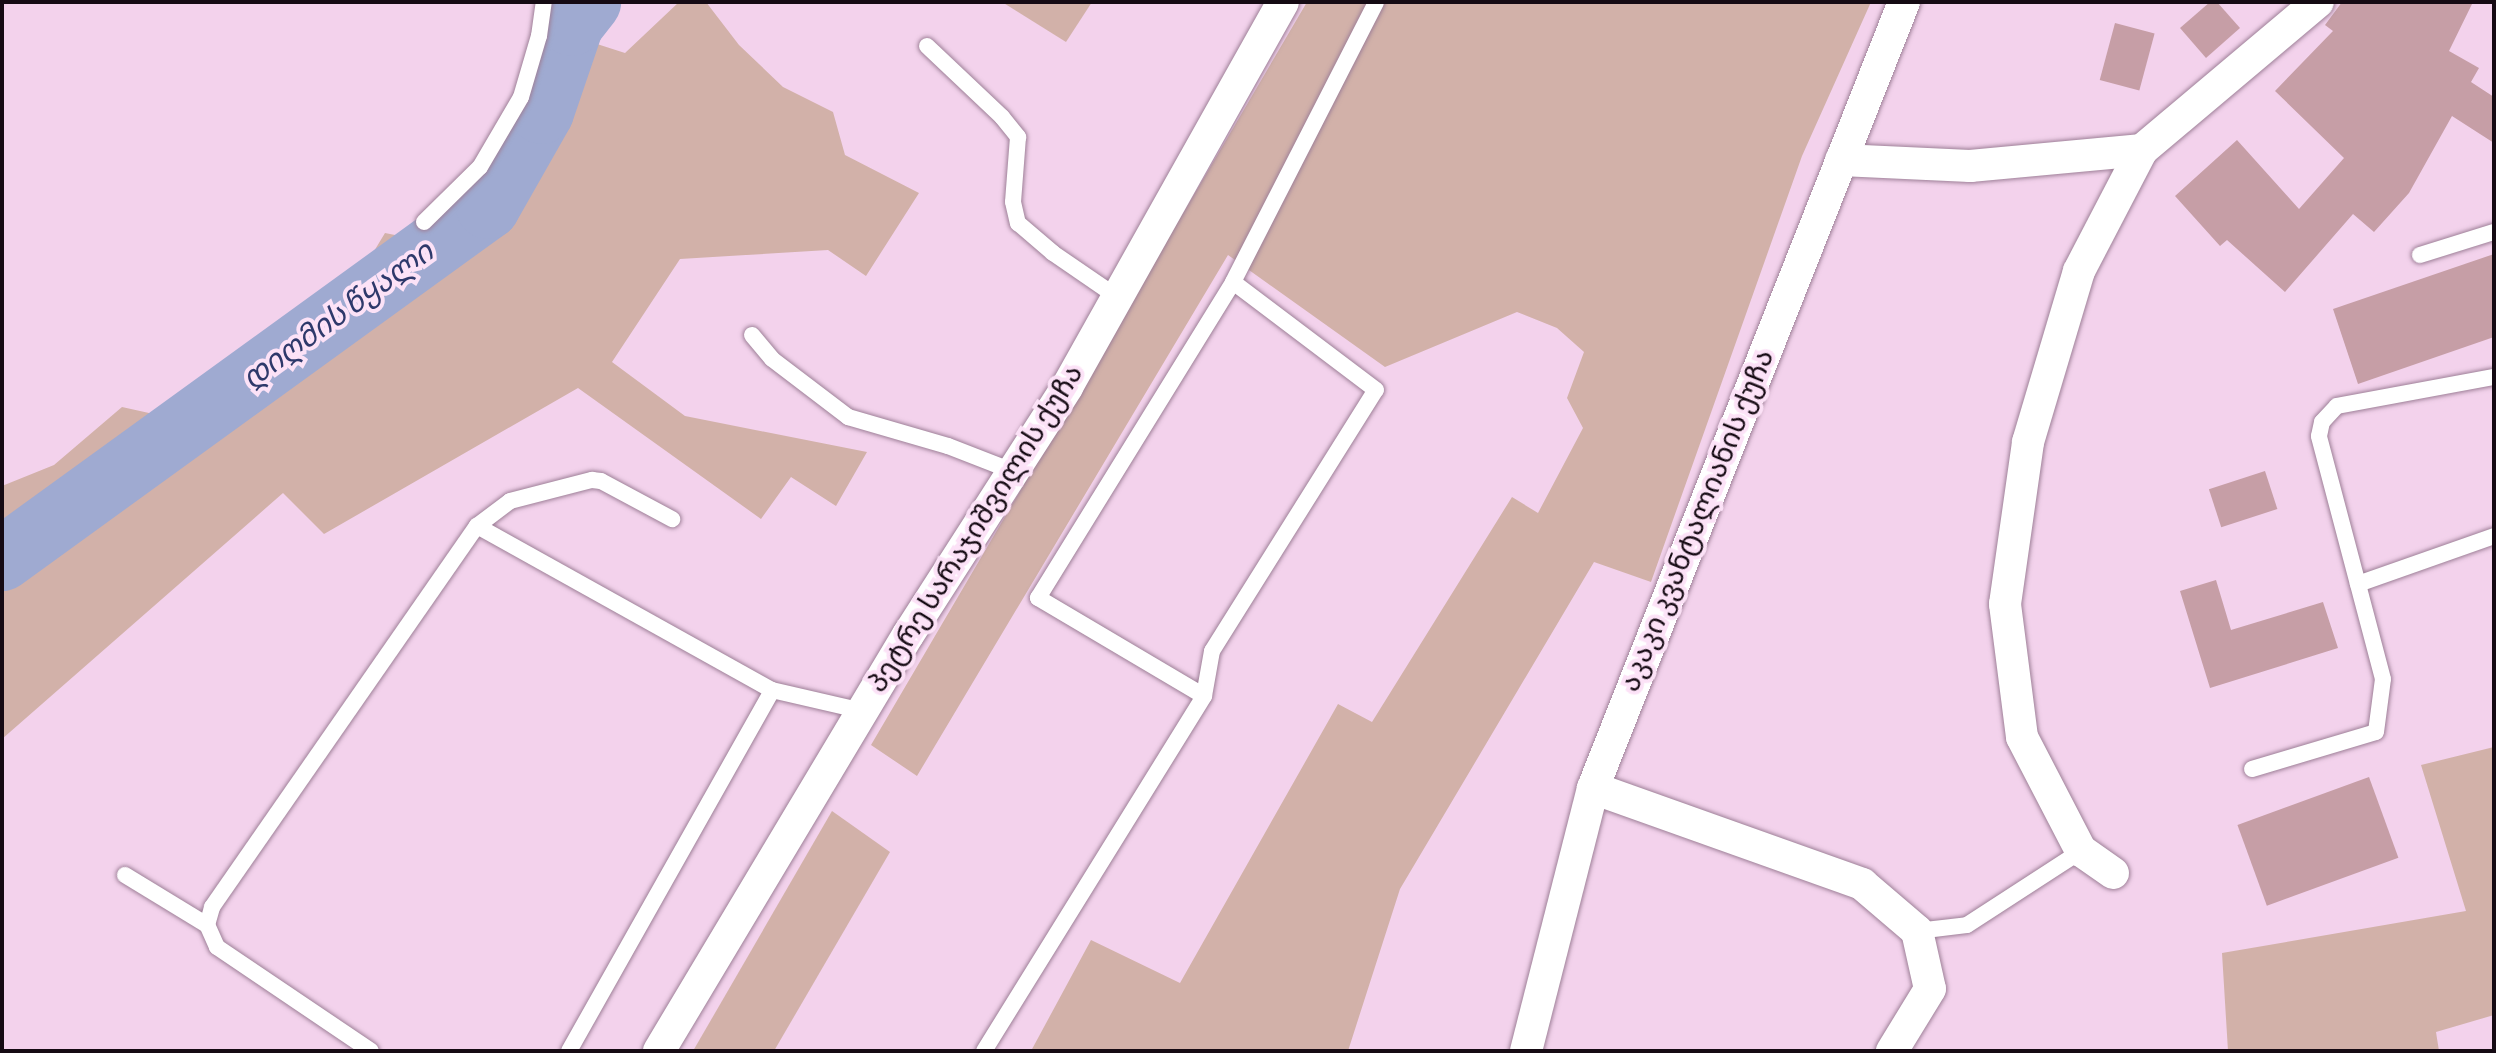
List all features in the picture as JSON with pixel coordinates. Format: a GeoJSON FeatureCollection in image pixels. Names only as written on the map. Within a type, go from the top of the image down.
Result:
{"type":"FeatureCollection","features":[{"type":"Feature","properties":{"kind":"street","name":"პეტრე სარაჯიშვილის ქუჩა"},"geometry":{"type":"LineString","coordinates":[[659,1051],[863,711],[1067,387],[1283,2]]}},
{"type":"Feature","properties":{"kind":"street","name":"აკაკი კვანტალიანის ქუჩა"},"geometry":{"type":"LineString","coordinates":[[1526,1051],[1593,788],[1904,2]]}},
{"type":"Feature","properties":{"kind":"street"},"geometry":{"type":"LineString","coordinates":[[2113,873],[2081,851],[2022,737],[2005,604],[2028,442],[2079,271],[2142,150],[2318,2]]}},
{"type":"Feature","properties":{"kind":"street"},"geometry":{"type":"LineString","coordinates":[[1841,160],[1970,166],[2142,150]]}},
{"type":"Feature","properties":{"kind":"street"},"geometry":{"type":"LineString","coordinates":[[1593,788],[1862,884],[1917,931],[1930,989],[1892,1051]]}},
{"type":"Feature","properties":{"kind":"lane"},"geometry":{"type":"LineString","coordinates":[[424,222],[480,167],[521,97],[539,36],[544,2]]}},
{"type":"Feature","properties":{"kind":"lane"},"geometry":{"type":"LineString","coordinates":[[1204,696],[1038,598],[1233,282],[1376,2]]}},
{"type":"Feature","properties":{"kind":"lane"},"geometry":{"type":"LineString","coordinates":[[927,46],[1002,117],[1018,137],[1013,202],[1018,223],[1053,253],[1117,297]]}},
{"type":"Feature","properties":{"kind":"lane"},"geometry":{"type":"LineString","coordinates":[[2420,255],[2494,232]]}},
{"type":"Feature","properties":{"kind":"lane"},"geometry":{"type":"LineString","coordinates":[[984,1051],[1204,696],[1212,651],[1376,390],[1233,282]]}},
{"type":"Feature","properties":{"kind":"lane"},"geometry":{"type":"LineString","coordinates":[[752,335],[772,359],[848,417],[948,446],[1012,471]]}},
{"type":"Feature","properties":{"kind":"lane"},"geometry":{"type":"LineString","coordinates":[[2252,769],[2376,732],[2383,679],[2319,436],[2327,414],[2337,406],[2494,377]]}},
{"type":"Feature","properties":{"kind":"lane"},"geometry":{"type":"LineString","coordinates":[[207,925],[212,907],[477,526],[510,501],[592,480],[601,481],[672,519]]}},
{"type":"Feature","properties":{"kind":"lane"},"geometry":{"type":"LineString","coordinates":[[477,526],[772,690],[863,711]]}},
{"type":"Feature","properties":{"kind":"lane"},"geometry":{"type":"LineString","coordinates":[[2358,584],[2494,536]]}},
{"type":"Feature","properties":{"kind":"lane"},"geometry":{"type":"LineString","coordinates":[[569,1051],[772,690]]}},
{"type":"Feature","properties":{"kind":"lane"},"geometry":{"type":"LineString","coordinates":[[1917,931],[1967,925],[2081,851]]}},
{"type":"Feature","properties":{"kind":"lane"},"geometry":{"type":"LineString","coordinates":[[125,875],[207,925],[217,947],[371,1051]]}},
{"type":"Feature","properties":{"kind":"shaded area"},"geometry":{"type":"Polygon","coordinates":[[[562,2],[613,2],[597,44],[625,53],[679,2],[706,2],[739,45],[783,87],[833,112],[845,155],[919,193],[866,276],[828,250],[680,259],[612,362],[685,416],[867,452],[836,506],[791,477],[761,519],[578,388],[324,534],[283,493],[2,739],[2,486],[54,465],[122,407],[158,415],[362,271],[385,233],[420,240],[474,198],[526,115],[562,2]]]}},
{"type":"Feature","properties":{"kind":"shaded area"},"geometry":{"type":"Polygon","coordinates":[[[1002,2],[1092,2],[1066,42],[1002,2]]]}},
{"type":"Feature","properties":{"kind":"shaded area"},"geometry":{"type":"Polygon","coordinates":[[[1307,2],[1871,2],[1802,156],[1651,582],[1594,562],[1400,889],[1348,1051],[1031,1051],[1091,940],[1180,983],[1338,704],[1372,722],[1512,497],[1538,513],[1583,428],[1567,398],[1584,352],[1557,328],[1517,312],[1385,367],[1228,255],[917,776],[871,745],[1307,2]]]}},
{"type":"Feature","properties":{"kind":"shaded area"},"geometry":{"type":"Polygon","coordinates":[[[2494,747],[2494,1015],[2436,1032],[2439,1051],[2228,1051],[2222,953],[2466,911],[2421,765],[2494,747]]]}},
{"type":"Feature","properties":{"kind":"shaded area"},"geometry":{"type":"Polygon","coordinates":[[[832,811],[890,852],[774,1051],[693,1051],[832,811]]]}},
{"type":"Feature","properties":{"kind":"building"},"geometry":{"type":"Polygon","coordinates":[[[2210,2],[2217,2],[2240,28],[2206,58],[2180,28],[2210,2]]]}},
{"type":"Feature","properties":{"kind":"building"},"geometry":{"type":"Polygon","coordinates":[[[2342,2],[2473,2],[2449,51],[2479,68],[2471,82],[2494,97],[2494,143],[2452,116],[2409,193],[2374,232],[2353,214],[2285,292],[2227,240],[2220,246],[2175,196],[2237,140],[2299,209],[2344,158],[2275,91],[2333,31],[2325,25],[2342,2]]]}},
{"type":"Feature","properties":{"kind":"building"},"geometry":{"type":"Polygon","coordinates":[[[2115,23],[2155,34],[2139,91],[2100,80],[2115,23]]]}},
{"type":"Feature","properties":{"kind":"building"},"geometry":{"type":"Polygon","coordinates":[[[2494,254],[2494,337],[2358,384],[2333,309],[2494,254]]]}},
{"type":"Feature","properties":{"kind":"building"},"geometry":{"type":"Polygon","coordinates":[[[2265,471],[2277,509],[2221,527],[2209,489],[2265,471]]]}},
{"type":"Feature","properties":{"kind":"building"},"geometry":{"type":"Polygon","coordinates":[[[2216,580],[2231,630],[2323,602],[2338,648],[2210,688],[2180,591],[2216,580]]]}},
{"type":"Feature","properties":{"kind":"building"},"geometry":{"type":"Polygon","coordinates":[[[2369,777],[2398,858],[2267,906],[2237,825],[2369,777]]]}},
{"type":"Feature","properties":{"kind":"waterway","name":"დიღმის წყალი"},"geometry":{"type":"LineString","coordinates":[[2,559],[488,207],[542,112],[572,24],[589,2]]}}]}
